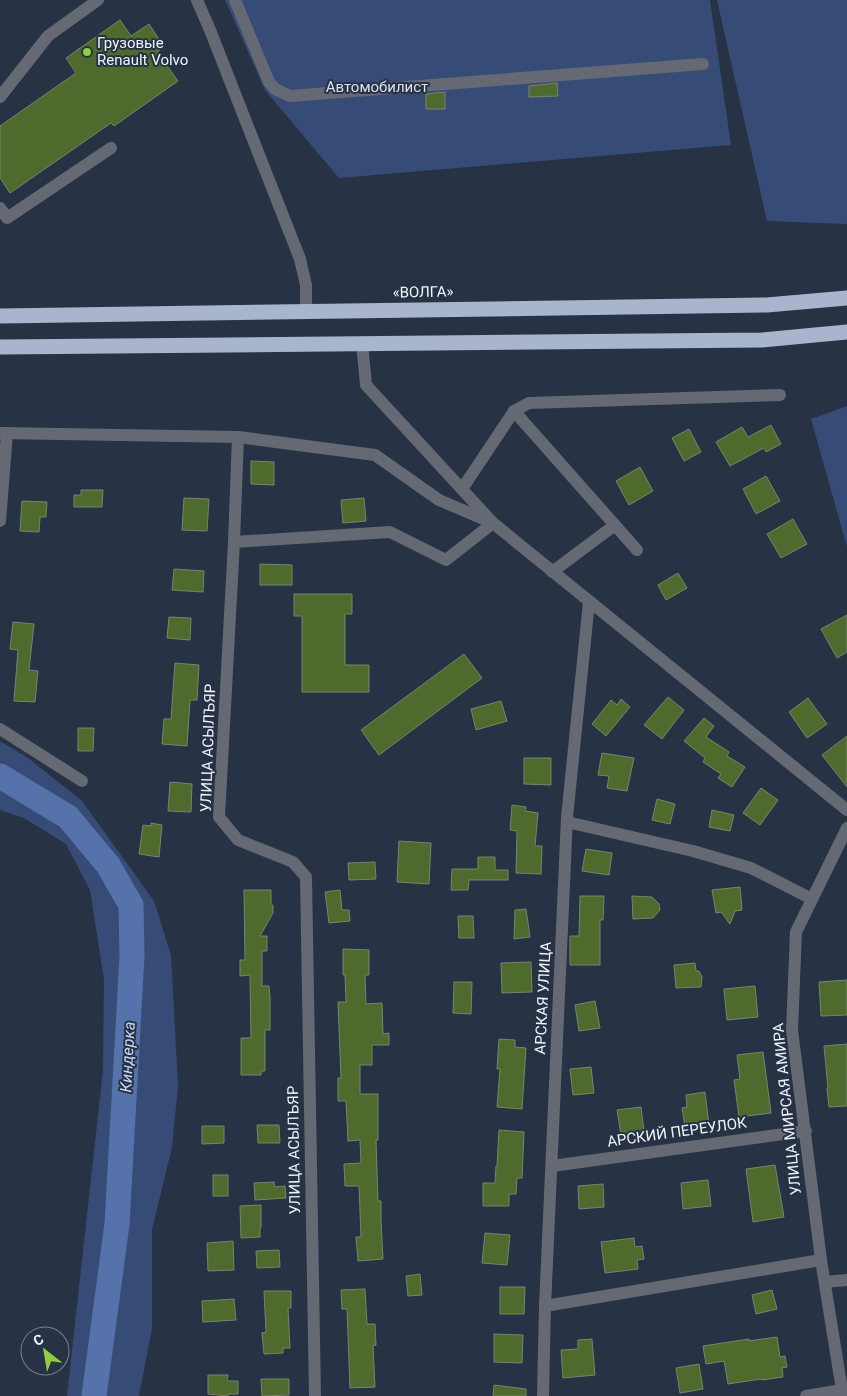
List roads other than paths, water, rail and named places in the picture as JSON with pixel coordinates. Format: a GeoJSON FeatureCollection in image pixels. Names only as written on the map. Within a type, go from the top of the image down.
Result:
{"type":"FeatureCollection","features":[{"type":"Feature","properties":{"kind":"highway","name":"«ВОЛГА»"},"geometry":{"type":"LineString","coordinates":[[0,316],[766,305],[847,298]]}},
{"type":"Feature","properties":{"kind":"highway"},"geometry":{"type":"LineString","coordinates":[[0,347],[762,340],[847,332]]}},
{"type":"Feature","properties":{"kind":"street"},"geometry":{"type":"LineString","coordinates":[[0,97],[48,36],[98,0]]}},
{"type":"Feature","properties":{"kind":"street"},"geometry":{"type":"LineString","coordinates":[[197,0],[300,259],[306,284],[306,311]]}},
{"type":"Feature","properties":{"kind":"street"},"geometry":{"type":"LineString","coordinates":[[235,0],[269,82],[276,89],[290,96],[703,64]]}},
{"type":"Feature","properties":{"kind":"street"},"geometry":{"type":"LineString","coordinates":[[0,208],[7,218],[112,148]]}},
{"type":"Feature","properties":{"kind":"street"},"geometry":{"type":"LineString","coordinates":[[362,344],[366,385],[493,523],[847,810]]}},
{"type":"Feature","properties":{"kind":"street"},"geometry":{"type":"LineString","coordinates":[[462,489],[514,411],[530,403],[780,395]]}},
{"type":"Feature","properties":{"kind":"street"},"geometry":{"type":"LineString","coordinates":[[514,411],[637,550]]}},
{"type":"Feature","properties":{"kind":"street"},"geometry":{"type":"LineString","coordinates":[[0,521],[4,433],[238,437],[375,455],[439,500],[493,523]]}},
{"type":"Feature","properties":{"kind":"street","name":"УЛИЦА АСЫЛЪЯР"},"geometry":{"type":"LineString","coordinates":[[238,437],[219,818],[238,840],[292,862],[306,877],[315,1396]]}},
{"type":"Feature","properties":{"kind":"street"},"geometry":{"type":"LineString","coordinates":[[234,542],[390,532],[446,560],[493,523]]}},
{"type":"Feature","properties":{"kind":"street"},"geometry":{"type":"LineString","coordinates":[[552,572],[615,525]]}},
{"type":"Feature","properties":{"kind":"street","name":"АРСКАЯ УЛИЦА"},"geometry":{"type":"LineString","coordinates":[[543,1396],[545,1306],[567,822],[589,602]]}},
{"type":"Feature","properties":{"kind":"street"},"geometry":{"type":"LineString","coordinates":[[0,729],[82,781]]}},
{"type":"Feature","properties":{"kind":"street"},"geometry":{"type":"LineString","coordinates":[[567,822],[693,851],[751,868],[812,899]]}},
{"type":"Feature","properties":{"kind":"street","name":"УЛИЦА МИРСАЯ АМИРА"},"geometry":{"type":"LineString","coordinates":[[843,1393],[821,1260],[792,1030],[796,932],[847,828]]}},
{"type":"Feature","properties":{"kind":"street","name":"АРСКИЙ ПЕРЕУЛОК"},"geometry":{"type":"LineString","coordinates":[[552,1166],[806,1132]]}},
{"type":"Feature","properties":{"kind":"street"},"geometry":{"type":"LineString","coordinates":[[545,1306],[821,1260]]}},
{"type":"Feature","properties":{"kind":"street"},"geometry":{"type":"LineString","coordinates":[[825,1282],[847,1280]]}},
{"type":"Feature","properties":{"kind":"street"},"geometry":{"type":"LineString","coordinates":[[806,1396],[843,1393]]}},
{"type":"Feature","properties":{"kind":"waterway","name":"Киндерка"},"geometry":{"type":"LineString","coordinates":[[0,776],[68,817],[108,865],[131,905],[132,956],[117,1224],[94,1396]]}},
{"type":"Feature","properties":{"kind":"place","name":"Грузовые Renault Volvo"},"geometry":{"type":"Point","coordinates":[87,52]}},
{"type":"Feature","properties":{"kind":"park label","name":"Автомобилист"},"geometry":{"type":"Point","coordinates":[377,87]}}]}
